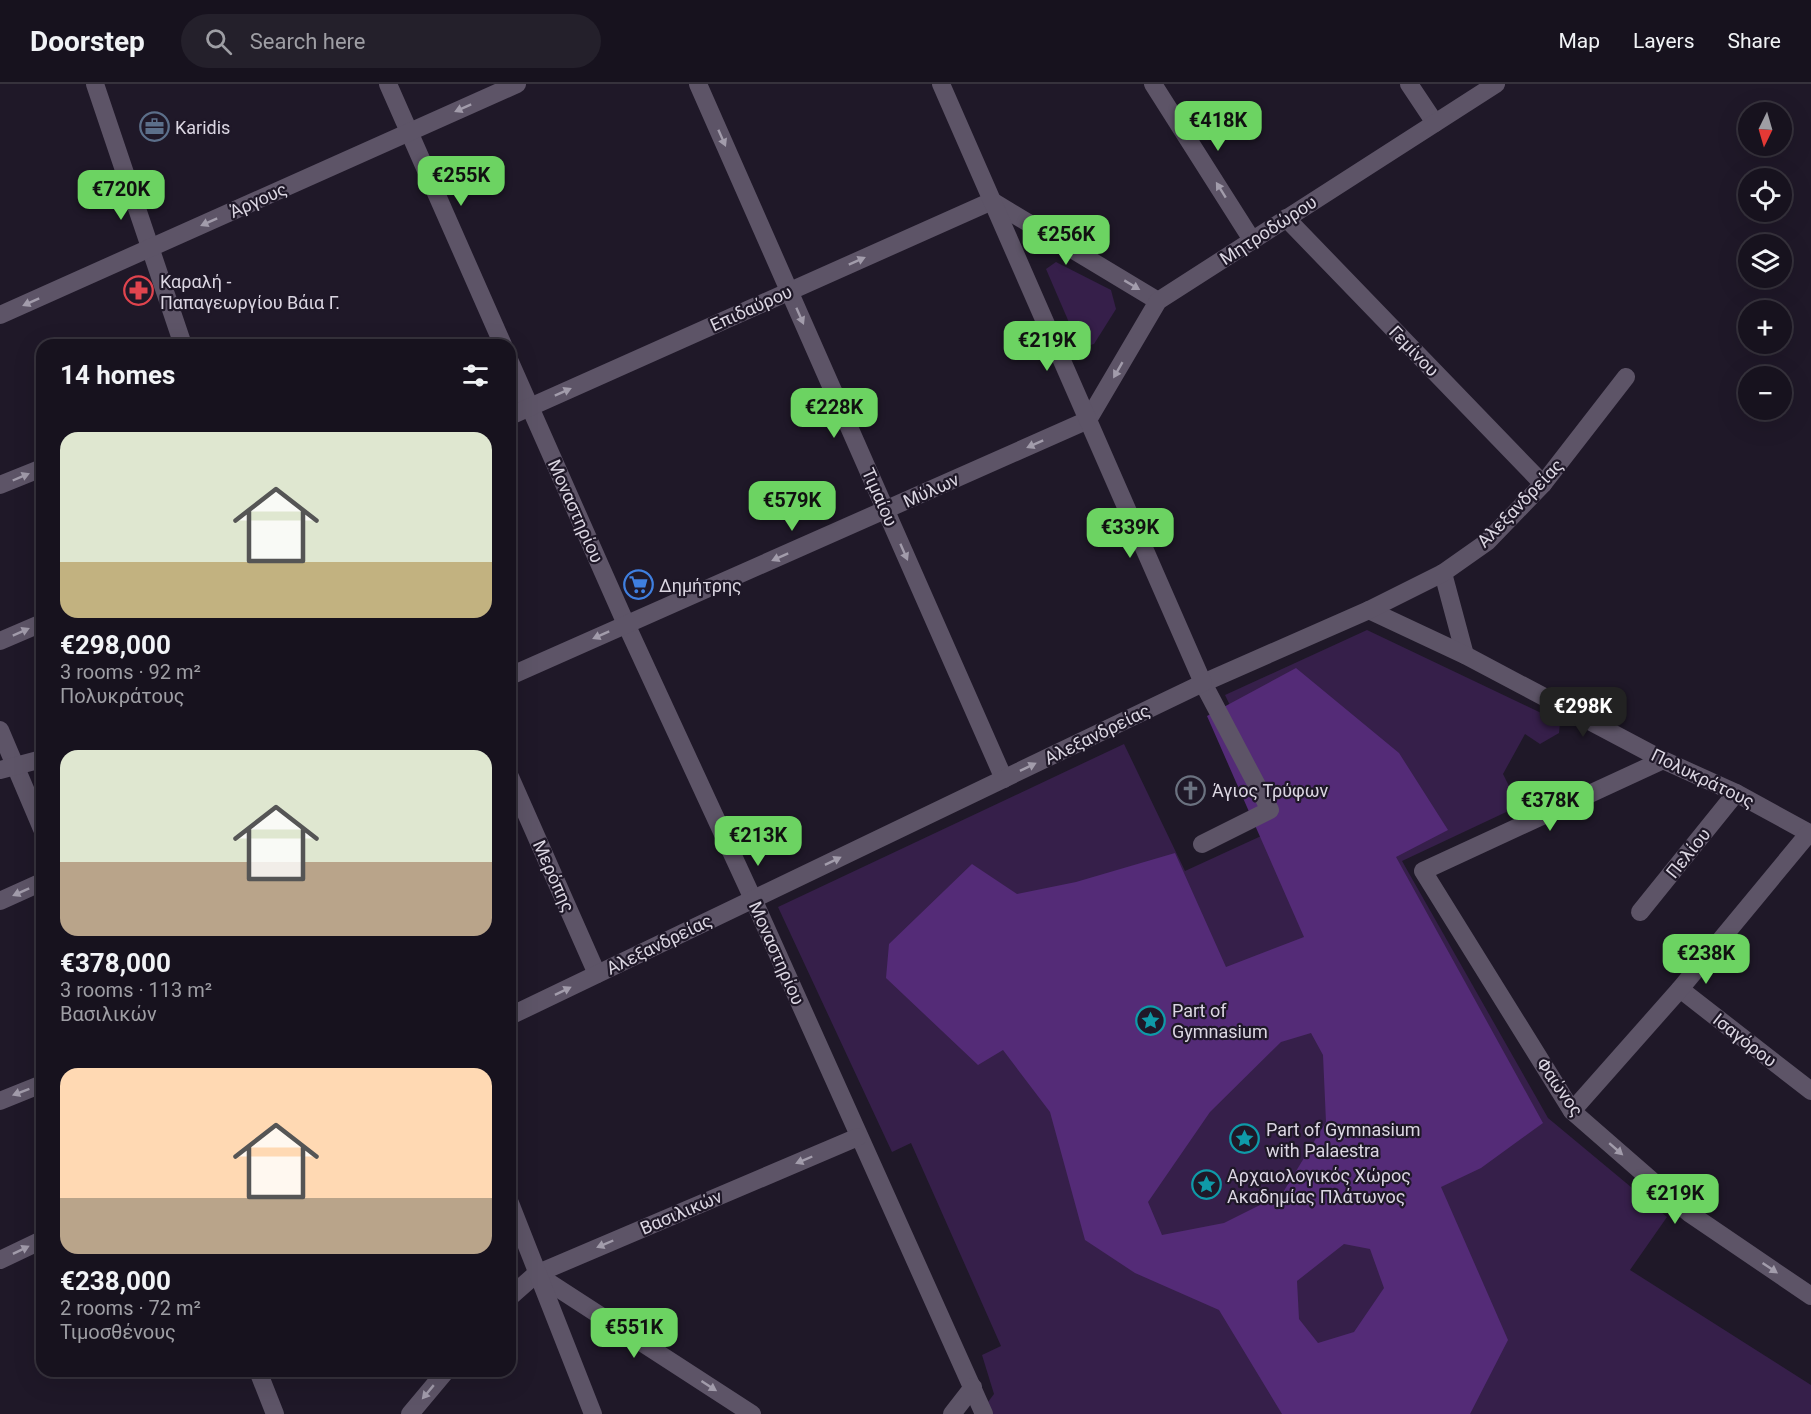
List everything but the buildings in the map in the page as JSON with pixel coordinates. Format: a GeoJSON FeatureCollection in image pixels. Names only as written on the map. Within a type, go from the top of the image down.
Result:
{"type":"FeatureCollection","features":[{"type":"Feature","properties":{"kind":"street"},"geometry":{"type":"LineString","coordinates":[[95,84],[181,339]]}},
{"type":"Feature","properties":{"kind":"street"},"geometry":{"type":"LineString","coordinates":[[388,84],[500,339]]}},
{"type":"Feature","properties":{"kind":"street","name":"Άργους"},"geometry":{"type":"LineString","coordinates":[[0,315],[517,84]]}},
{"type":"Feature","properties":{"kind":"street","name":"Τιμαίου"},"geometry":{"type":"LineString","coordinates":[[698,84],[1004,779]]}},
{"type":"Feature","properties":{"kind":"street"},"geometry":{"type":"LineString","coordinates":[[941,84],[1203,683],[1270,810],[1202,844]]}},
{"type":"Feature","properties":{"kind":"street"},"geometry":{"type":"LineString","coordinates":[[1153,84],[1252,240]]}},
{"type":"Feature","properties":{"kind":"street"},"geometry":{"type":"LineString","coordinates":[[1409,84],[1435,123]]}},
{"type":"Feature","properties":{"kind":"street","name":"Μητροδώρου"},"geometry":{"type":"LineString","coordinates":[[1088,420],[1158,301],[1496,84]]}},
{"type":"Feature","properties":{"kind":"street"},"geometry":{"type":"LineString","coordinates":[[992,201],[1158,301]]}},
{"type":"Feature","properties":{"kind":"street","name":"Επιδαύρου"},"geometry":{"type":"LineString","coordinates":[[516,413],[992,201]]}},
{"type":"Feature","properties":{"kind":"street","name":"Γεμίνου"},"geometry":{"type":"LineString","coordinates":[[1286,218],[1543,484]]}},
{"type":"Feature","properties":{"kind":"street","name":"Μοναστηρίου"},"geometry":{"type":"LineString","coordinates":[[516,376],[626,624],[753,899],[984,1414]]}},
{"type":"Feature","properties":{"kind":"street","name":"Αλεξανδρείας"},"geometry":{"type":"LineString","coordinates":[[516,1013],[1203,683],[1369,610],[1443,573],[1487,542],[1543,484],[1626,377]]}},
{"type":"Feature","properties":{"kind":"street","name":"Μύλων"},"geometry":{"type":"LineString","coordinates":[[516,673],[1088,420]]}},
{"type":"Feature","properties":{"kind":"street"},"geometry":{"type":"LineString","coordinates":[[0,485],[36,470]]}},
{"type":"Feature","properties":{"kind":"street"},"geometry":{"type":"LineString","coordinates":[[1443,573],[1465,655]]}},
{"type":"Feature","properties":{"kind":"street","name":"Πολυκράτους"},"geometry":{"type":"LineString","coordinates":[[1369,610],[1465,655],[1663,760],[1736,793],[1810,833]]}},
{"type":"Feature","properties":{"kind":"street"},"geometry":{"type":"LineString","coordinates":[[0,641],[36,625]]}},
{"type":"Feature","properties":{"kind":"street"},"geometry":{"type":"LineString","coordinates":[[0,730],[7,768],[36,819]]}},
{"type":"Feature","properties":{"kind":"street","name":"Φαώνος"},"geometry":{"type":"LineString","coordinates":[[1663,760],[1422,871],[1572,1111],[1689,1213],[1811,1296]]}},
{"type":"Feature","properties":{"kind":"street"},"geometry":{"type":"LineString","coordinates":[[7,768],[36,761]]}},
{"type":"Feature","properties":{"kind":"street","name":"Μερόπης"},"geometry":{"type":"LineString","coordinates":[[516,791],[597,974]]}},
{"type":"Feature","properties":{"kind":"street","name":"Πελίου"},"geometry":{"type":"LineString","coordinates":[[1640,912],[1736,793]]}},
{"type":"Feature","properties":{"kind":"street"},"geometry":{"type":"LineString","coordinates":[[1572,1111],[1680,989],[1810,833]]}},
{"type":"Feature","properties":{"kind":"street"},"geometry":{"type":"LineString","coordinates":[[0,901],[36,885]]}},
{"type":"Feature","properties":{"kind":"street","name":"Ισαγόρου"},"geometry":{"type":"LineString","coordinates":[[1680,989],[1811,1091]]}},
{"type":"Feature","properties":{"kind":"street"},"geometry":{"type":"LineString","coordinates":[[0,1101],[36,1086]]}},
{"type":"Feature","properties":{"kind":"street","name":"Βασιλικών"},"geometry":{"type":"LineString","coordinates":[[516,1292],[536,1274],[858,1137]]}},
{"type":"Feature","properties":{"kind":"street"},"geometry":{"type":"LineString","coordinates":[[516,1219],[593,1414]]}},
{"type":"Feature","properties":{"kind":"street"},"geometry":{"type":"LineString","coordinates":[[0,1260],[36,1243]]}},
{"type":"Feature","properties":{"kind":"street"},"geometry":{"type":"LineString","coordinates":[[536,1274],[752,1414]]}},
{"type":"Feature","properties":{"kind":"street"},"geometry":{"type":"LineString","coordinates":[[260,1377],[275,1414]]}},
{"type":"Feature","properties":{"kind":"street"},"geometry":{"type":"LineString","coordinates":[[410,1414],[441,1377]]}},
{"type":"Feature","properties":{"kind":"street"},"geometry":{"type":"LineString","coordinates":[[952,1414],[973,1387]]}},
{"type":"Feature","properties":{"kind":"shaded area"},"geometry":{"type":"Polygon","coordinates":[[[1056,262],[1111,290],[1116,309],[1094,344],[1080,348],[1046,269],[1056,262]]]}},
{"type":"Feature","properties":{"kind":"shaded area"},"geometry":{"type":"Polygon","coordinates":[[[1367,630],[1560,722],[1559,733],[1540,744],[1525,734],[1503,774],[1519,806],[1402,861],[1548,1118],[1667,1217],[1630,1270],[1811,1385],[1811,1414],[979,1414],[994,1394],[982,1355],[1001,1346],[911,1143],[892,1152],[778,907],[1124,744],[1185,871],[1287,824],[1225,695],[1367,630]]]}},
{"type":"Feature","properties":{"kind":"shaded area"},"geometry":{"type":"Polygon","coordinates":[[[1296,668],[1399,753],[1448,830],[1396,857],[1543,1123],[1481,1168],[1441,1187],[1508,1340],[1470,1414],[1282,1414],[1219,1310],[1135,1273],[1085,1240],[1050,1112],[1003,1050],[978,1065],[886,978],[889,944],[972,864],[1017,894],[1076,882],[1175,853],[1226,967],[1304,937],[1207,716],[1296,668]],[[1311,1033],[1281,1042],[1210,1112],[1148,1202],[1162,1235],[1224,1223],[1282,1194],[1326,1122],[1323,1055],[1311,1033]],[[1344,1244],[1297,1281],[1299,1319],[1318,1343],[1354,1332],[1384,1288],[1370,1249],[1344,1244]]]}},
{"type":"Feature","properties":{"kind":"place","name":"Karidis"},"geometry":{"type":"Point","coordinates":[154,127]}},
{"type":"Feature","properties":{"kind":"place","name":"Καραλή - Παπαγεωργίου Βάια Γ."},"geometry":{"type":"Point","coordinates":[139,291]}},
{"type":"Feature","properties":{"kind":"place","name":"Δημήτρης"},"geometry":{"type":"Point","coordinates":[638,585]}},
{"type":"Feature","properties":{"kind":"place","name":"Άγιος Τρύφων"},"geometry":{"type":"Point","coordinates":[1191,790]}},
{"type":"Feature","properties":{"kind":"place","name":"Part of Gymnasium"},"geometry":{"type":"Point","coordinates":[1151,1020]}},
{"type":"Feature","properties":{"kind":"place","name":"Part of Gymnasium with Palaestra"},"geometry":{"type":"Point","coordinates":[1245,1139]}},
{"type":"Feature","properties":{"kind":"place","name":"Αρχαιολογικός Χώρος Ακαδημίας Πλάτωνος"},"geometry":{"type":"Point","coordinates":[1206,1185]}}]}
